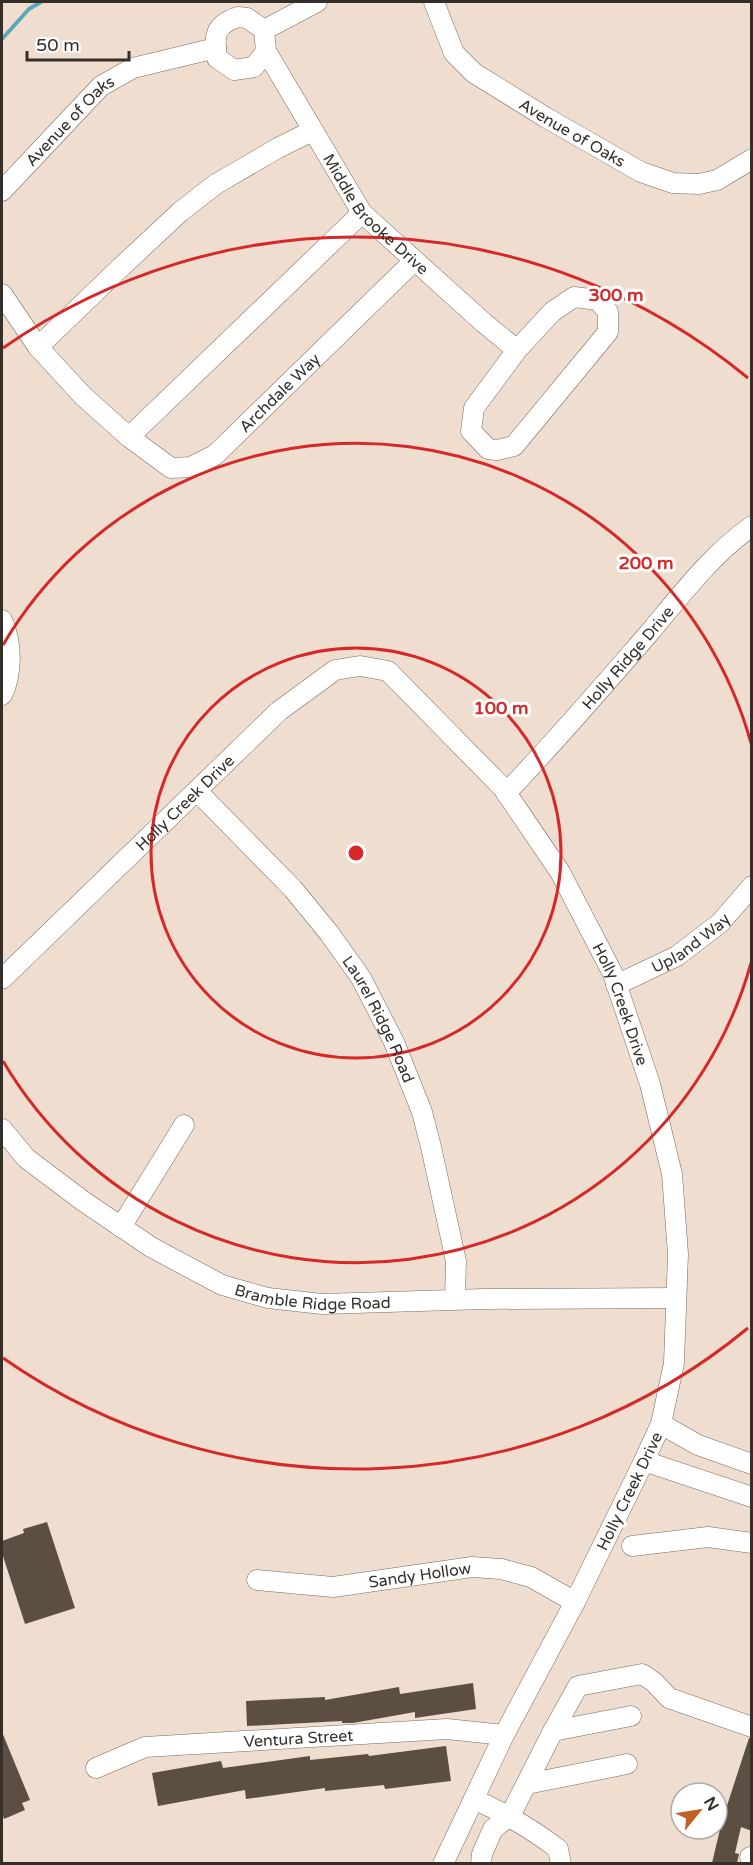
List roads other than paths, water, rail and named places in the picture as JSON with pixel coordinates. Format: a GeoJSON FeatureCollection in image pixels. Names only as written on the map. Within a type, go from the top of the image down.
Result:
{"type":"FeatureCollection","features":[{"type":"Feature","properties":{"kind":"street"},"geometry":{"type":"LineString","coordinates":[[264,30],[318,2]]}},
{"type":"Feature","properties":{"kind":"street","name":"Avenue of Oaks"},"geometry":{"type":"LineString","coordinates":[[434,2],[454,53],[474,73],[641,172],[673,183],[699,184],[717,180],[752,159]]}},
{"type":"Feature","properties":{"kind":"street"},"geometry":{"type":"LineString","coordinates":[[238,17],[247,18],[264,30],[266,51],[254,67],[234,70],[217,58],[216,33],[227,21],[238,17]]}},
{"type":"Feature","properties":{"kind":"street","name":"Avenue of Oaks"},"geometry":{"type":"LineString","coordinates":[[2,191],[101,86],[133,68],[216,48]]}},
{"type":"Feature","properties":{"kind":"street","name":"Middle Brooke Drive"},"geometry":{"type":"LineString","coordinates":[[266,51],[362,213],[484,324],[517,350]]}},
{"type":"Feature","properties":{"kind":"street"},"geometry":{"type":"LineString","coordinates":[[38,347],[136,253],[216,184],[312,131]]}},
{"type":"Feature","properties":{"kind":"street"},"geometry":{"type":"LineString","coordinates":[[129,437],[362,213]]}},
{"type":"Feature","properties":{"kind":"street","name":"Archdale Way"},"geometry":{"type":"LineString","coordinates":[[2,294],[38,347],[83,396],[129,437],[171,468],[191,467],[215,455],[414,261]]}},
{"type":"Feature","properties":{"kind":"street"},"geometry":{"type":"LineString","coordinates":[[574,297],[598,300],[608,312],[608,332],[514,446],[497,450],[488,449],[471,430],[474,408],[517,350],[552,312],[574,297]]}},
{"type":"Feature","properties":{"kind":"street","name":"Holly Ridge Drive"},"geometry":{"type":"LineString","coordinates":[[506,793],[556,740],[733,539],[752,526]]}},
{"type":"Feature","properties":{"kind":"street"},"geometry":{"type":"LineString","coordinates":[[2,620],[8,636],[10,654],[9,669],[2,695]]}},
{"type":"Feature","properties":{"kind":"street","name":"Holly Creek Drive"},"geometry":{"type":"LineString","coordinates":[[2,979],[279,711],[335,670],[360,666],[388,671],[506,793],[560,872],[613,974],[650,1084],[672,1174],[678,1254],[674,1363],[661,1425],[575,1602],[504,1735],[443,1863]]}},
{"type":"Feature","properties":{"kind":"street","name":"Laurel Ridge Road"},"geometry":{"type":"LineString","coordinates":[[197,791],[293,889],[329,933],[361,978],[394,1042],[422,1112],[431,1147],[456,1261],[455,1299]]}},
{"type":"Feature","properties":{"kind":"street","name":"Upland Way"},"geometry":{"type":"LineString","coordinates":[[616,985],[677,956],[720,923],[752,886]]}},
{"type":"Feature","properties":{"kind":"street"},"geometry":{"type":"LineString","coordinates":[[121,1227],[184,1125]]}},
{"type":"Feature","properties":{"kind":"street","name":"Bramble Ridge Road"},"geometry":{"type":"LineString","coordinates":[[2,1129],[26,1158],[151,1247],[222,1285],[268,1298],[322,1304],[455,1299],[676,1298]]}},
{"type":"Feature","properties":{"kind":"street"},"geometry":{"type":"LineString","coordinates":[[661,1425],[698,1445],[752,1464]]}},
{"type":"Feature","properties":{"kind":"street"},"geometry":{"type":"LineString","coordinates":[[644,1461],[752,1497]]}},
{"type":"Feature","properties":{"kind":"street"},"geometry":{"type":"LineString","coordinates":[[632,1546],[708,1537],[752,1543]]}},
{"type":"Feature","properties":{"kind":"street","name":"Sandy Hollow"},"geometry":{"type":"LineString","coordinates":[[257,1580],[333,1587],[472,1567],[501,1569],[531,1577],[575,1602]]}},
{"type":"Feature","properties":{"kind":"street"},"geometry":{"type":"LineString","coordinates":[[481,1863],[482,1854],[494,1829],[510,1816],[578,1686],[642,1674],[654,1682],[669,1698],[752,1727]]}},
{"type":"Feature","properties":{"kind":"street"},"geometry":{"type":"LineString","coordinates":[[553,1731],[631,1716]]}},
{"type":"Feature","properties":{"kind":"street","name":"Ventura Street"},"geometry":{"type":"LineString","coordinates":[[96,1768],[145,1747],[447,1729],[504,1735]]}},
{"type":"Feature","properties":{"kind":"street"},"geometry":{"type":"LineString","coordinates":[[527,1784],[627,1764]]}},
{"type":"Feature","properties":{"kind":"street"},"geometry":{"type":"LineString","coordinates":[[474,1799],[510,1816],[558,1849],[561,1863]]}},
{"type":"Feature","properties":{"kind":"waterway"},"geometry":{"type":"LineString","coordinates":[[2,39],[29,9],[41,2]]}}]}
